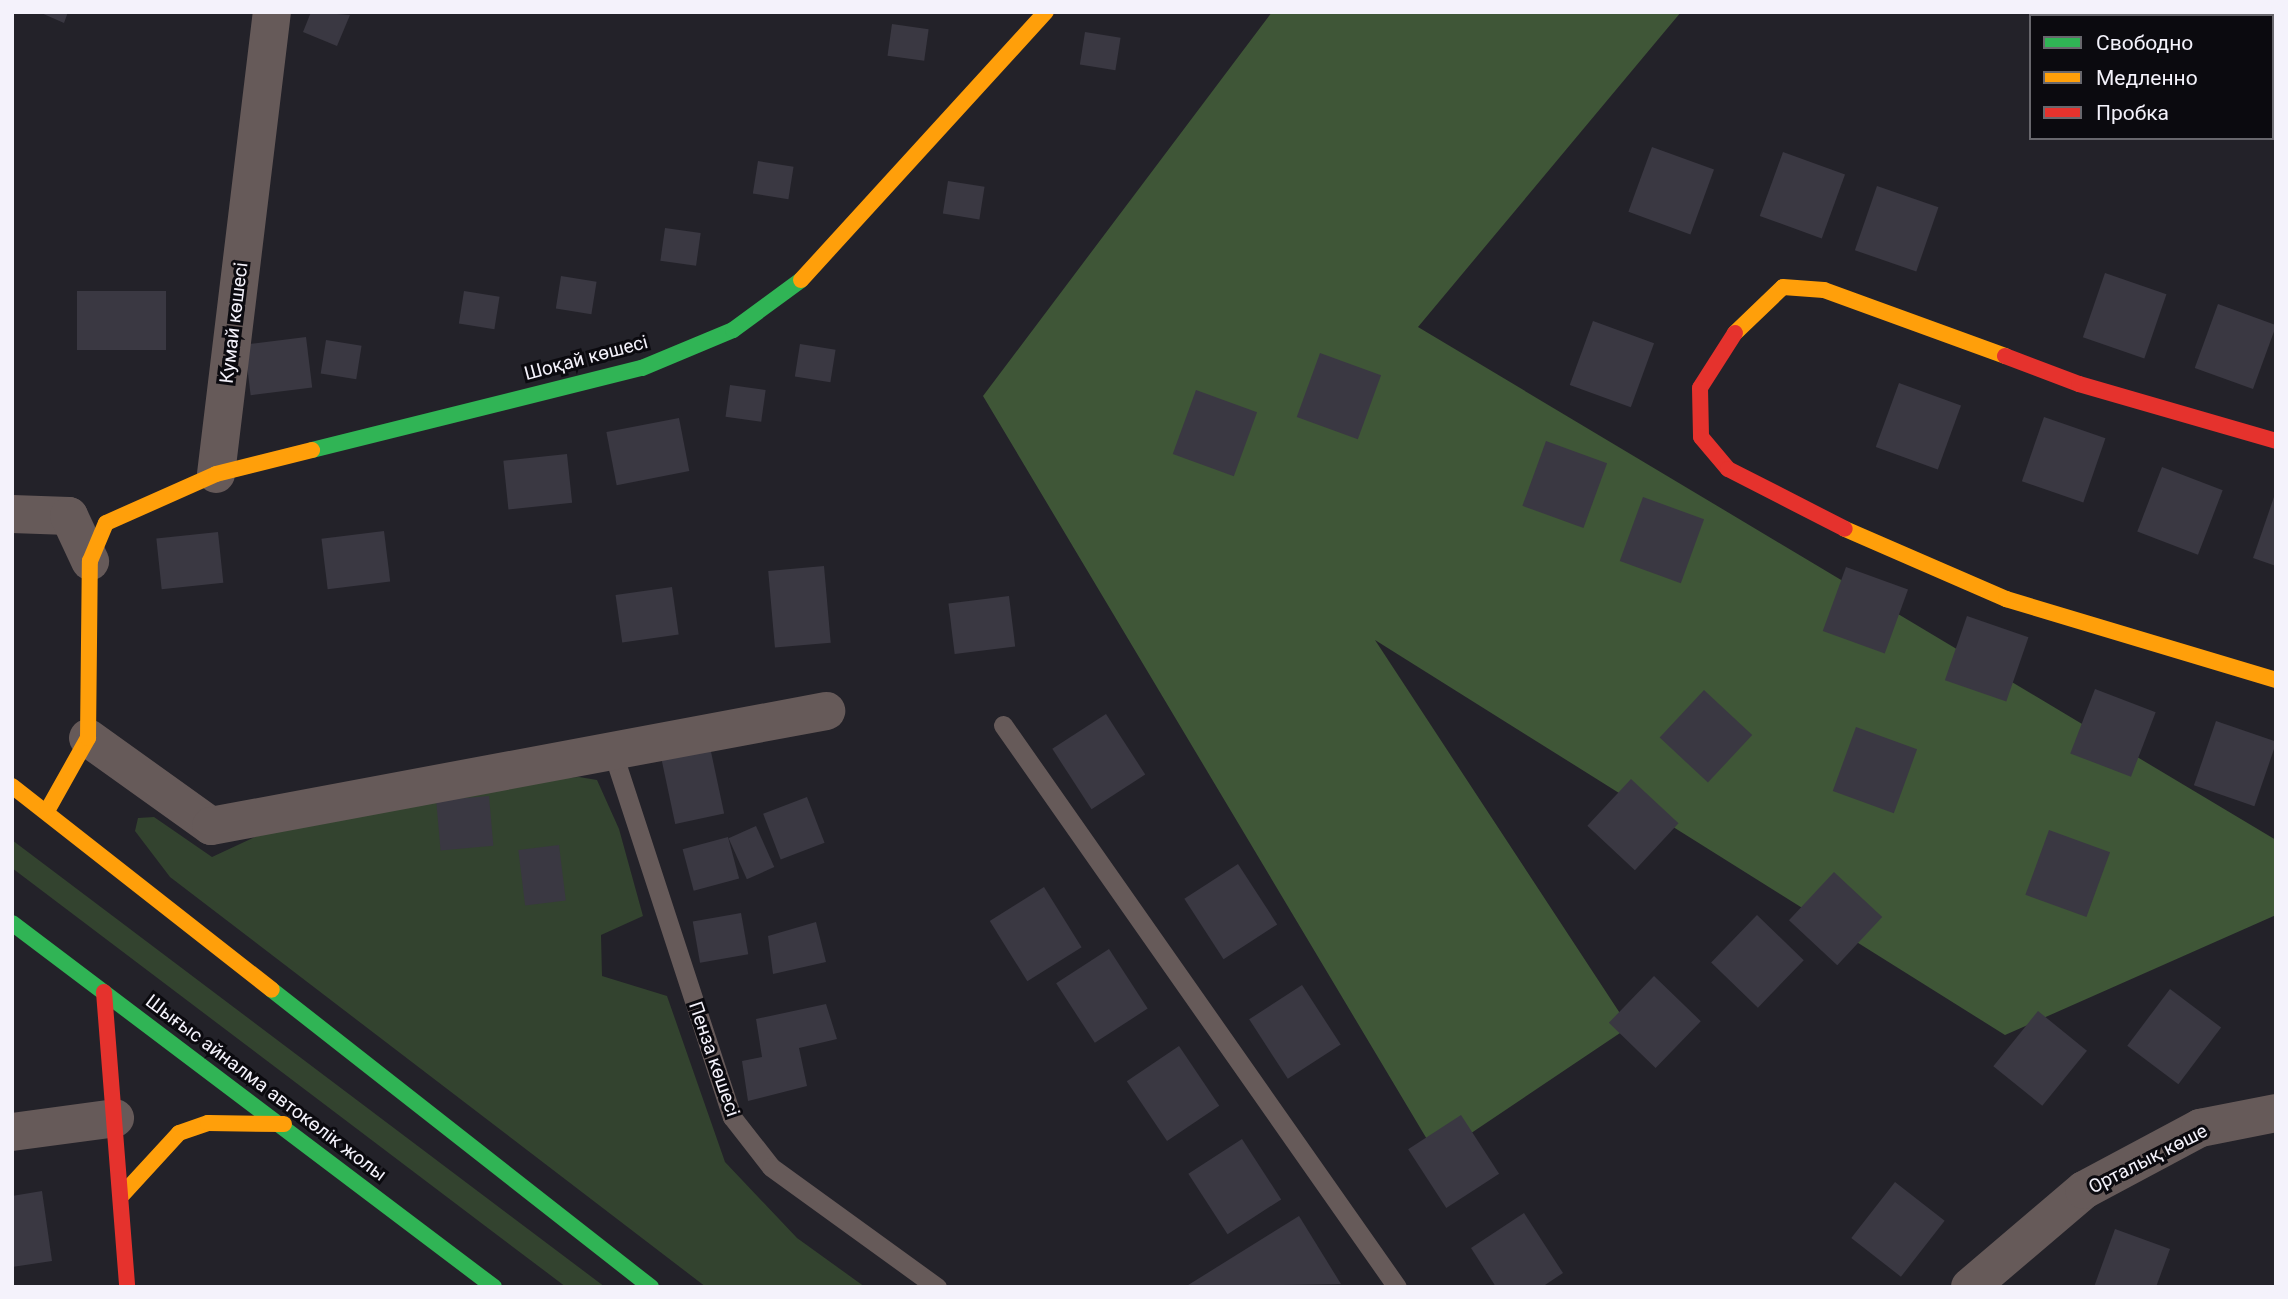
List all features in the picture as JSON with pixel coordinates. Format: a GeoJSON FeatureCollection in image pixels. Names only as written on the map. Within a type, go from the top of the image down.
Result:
{"type":"FeatureCollection","features":[{"type":"Feature","properties":{"kind":"street","name":"Кумай көшесі"},"geometry":{"type":"LineString","coordinates":[[216,474],[272,12]]}},
{"type":"Feature","properties":{"kind":"street","name":"Шоқай көшесі"},"geometry":{"type":"LineString","coordinates":[[216,474],[642,368],[733,330],[805,277],[1046,12]]}},
{"type":"Feature","properties":{"kind":"street"},"geometry":{"type":"LineString","coordinates":[[2276,441],[2079,384],[1883,309],[1810,289],[1783,287],[1745,318],[1700,388],[1701,437],[1728,469],[1786,503],[2006,599],[2276,680]]}},
{"type":"Feature","properties":{"kind":"street"},"geometry":{"type":"LineString","coordinates":[[47,811],[88,738],[90,561],[106,523],[216,474]]}},
{"type":"Feature","properties":{"kind":"street"},"geometry":{"type":"LineString","coordinates":[[12,514],[69,516],[90,561]]}},
{"type":"Feature","properties":{"kind":"street"},"geometry":{"type":"LineString","coordinates":[[88,738],[211,826],[611,747],[826,711]]}},
{"type":"Feature","properties":{"kind":"street"},"geometry":{"type":"LineString","coordinates":[[12,786],[651,1287]]}},
{"type":"Feature","properties":{"kind":"street","name":"Шығыс айналма автокөлік жолы"},"geometry":{"type":"LineString","coordinates":[[12,923],[284,1124],[494,1287]]}},
{"type":"Feature","properties":{"kind":"street"},"geometry":{"type":"LineString","coordinates":[[104,992],[123,1194],[127,1287]]}},
{"type":"Feature","properties":{"kind":"street","name":"Орталық көше"},"geometry":{"type":"LineString","coordinates":[[1970,1287],[2084,1190],[2200,1128],[2276,1113]]}},
{"type":"Feature","properties":{"kind":"street"},"geometry":{"type":"LineString","coordinates":[[12,1132],[115,1118]]}},
{"type":"Feature","properties":{"kind":"street"},"geometry":{"type":"LineString","coordinates":[[123,1194],[180,1133],[208,1123],[284,1124]]}},
{"type":"Feature","properties":{"kind":"lane"},"geometry":{"type":"LineString","coordinates":[[1003,725],[1397,1287]]}},
{"type":"Feature","properties":{"kind":"lane","name":"Пенза көшесі"},"geometry":{"type":"LineString","coordinates":[[611,747],[732,1117],[771,1167],[937,1287]]}},
{"type":"Feature","properties":{"kind":"green space"},"geometry":{"type":"Polygon","coordinates":[[[1272,12],[1681,12],[1418,327],[2276,840],[2276,915],[2005,1035],[1375,640],[1629,1027],[1437,1156],[983,396],[1272,12]]]}},
{"type":"Feature","properties":{"kind":"green space"},"geometry":{"type":"Polygon","coordinates":[[[579,777],[597,780],[619,829],[643,916],[601,935],[602,976],[667,996],[725,1162],[797,1238],[865,1287],[706,1287],[170,877],[135,831],[138,818],[154,817],[212,857],[257,836],[534,780],[579,777]]]}},
{"type":"Feature","properties":{"kind":"green space"},"geometry":{"type":"Polygon","coordinates":[[[12,840],[605,1287],[566,1287],[12,868],[12,840]]]}},
{"type":"Feature","properties":{"kind":"building"},"geometry":{"type":"Polygon","coordinates":[[[39,12],[68,12],[64,23],[39,12]]]}},
{"type":"Feature","properties":{"kind":"building"},"geometry":{"type":"Polygon","coordinates":[[[311,12],[350,15],[337,46],[303,32],[311,12]]]}},
{"type":"Feature","properties":{"kind":"building"},"geometry":{"type":"Polygon","coordinates":[[[892,24],[929,29],[924,61],[888,56],[892,24]]]}},
{"type":"Feature","properties":{"kind":"building"},"geometry":{"type":"Polygon","coordinates":[[[1085,32],[1121,38],[1115,70],[1080,65],[1085,32]]]}},
{"type":"Feature","properties":{"kind":"building"},"geometry":{"type":"Polygon","coordinates":[[[1652,147],[1714,170],[1690,234],[1628,212],[1652,147]]]}},
{"type":"Feature","properties":{"kind":"building"},"geometry":{"type":"Polygon","coordinates":[[[1783,152],[1845,175],[1822,238],[1760,216],[1783,152]]]}},
{"type":"Feature","properties":{"kind":"building"},"geometry":{"type":"Polygon","coordinates":[[[758,161],[794,167],[788,199],[753,194],[758,161]]]}},
{"type":"Feature","properties":{"kind":"building"},"geometry":{"type":"Polygon","coordinates":[[[948,181],[985,187],[979,219],[943,214],[948,181]]]}},
{"type":"Feature","properties":{"kind":"building"},"geometry":{"type":"Polygon","coordinates":[[[1877,186],[1938,207],[1916,271],[1855,250],[1877,186]]]}},
{"type":"Feature","properties":{"kind":"building"},"geometry":{"type":"Polygon","coordinates":[[[665,228],[701,233],[696,266],[660,261],[665,228]]]}},
{"type":"Feature","properties":{"kind":"building"},"geometry":{"type":"Polygon","coordinates":[[[2105,273],[2166,294],[2144,358],[2083,337],[2105,273]]]}},
{"type":"Feature","properties":{"kind":"building"},"geometry":{"type":"Polygon","coordinates":[[[561,276],[597,282],[591,314],[556,309],[561,276]]]}},
{"type":"Feature","properties":{"kind":"building"},"geometry":{"type":"Polygon","coordinates":[[[77,291],[166,291],[166,350],[77,350],[77,291]]]}},
{"type":"Feature","properties":{"kind":"building"},"geometry":{"type":"Polygon","coordinates":[[[464,291],[500,297],[494,329],[459,324],[464,291]]]}},
{"type":"Feature","properties":{"kind":"building"},"geometry":{"type":"Polygon","coordinates":[[[2218,304],[2276,325],[2253,389],[2195,368],[2218,304]]]}},
{"type":"Feature","properties":{"kind":"building"},"geometry":{"type":"Polygon","coordinates":[[[1593,321],[1654,343],[1631,407],[1570,385],[1593,321]]]}},
{"type":"Feature","properties":{"kind":"building"},"geometry":{"type":"Polygon","coordinates":[[[306,337],[312,388],[251,395],[244,345],[306,337]]]}},
{"type":"Feature","properties":{"kind":"building"},"geometry":{"type":"Polygon","coordinates":[[[326,340],[362,346],[356,379],[321,374],[326,340]]]}},
{"type":"Feature","properties":{"kind":"building"},"geometry":{"type":"Polygon","coordinates":[[[800,344],[836,350],[830,382],[795,377],[800,344]]]}},
{"type":"Feature","properties":{"kind":"building"},"geometry":{"type":"Polygon","coordinates":[[[1320,353],[1381,375],[1358,439],[1297,417],[1320,353]]]}},
{"type":"Feature","properties":{"kind":"building"},"geometry":{"type":"Polygon","coordinates":[[[1899,383],[1961,406],[1938,469],[1876,447],[1899,383]]]}},
{"type":"Feature","properties":{"kind":"building"},"geometry":{"type":"Polygon","coordinates":[[[730,385],[766,390],[761,422],[726,417],[730,385]]]}},
{"type":"Feature","properties":{"kind":"building"},"geometry":{"type":"Polygon","coordinates":[[[1196,390],[1257,412],[1234,476],[1173,454],[1196,390]]]}},
{"type":"Feature","properties":{"kind":"building"},"geometry":{"type":"Polygon","coordinates":[[[2044,417],[2105,438],[2083,502],[2022,481],[2044,417]]]}},
{"type":"Feature","properties":{"kind":"building"},"geometry":{"type":"Polygon","coordinates":[[[679,418],[689,471],[617,485],[606,432],[679,418]]]}},
{"type":"Feature","properties":{"kind":"building"},"geometry":{"type":"Polygon","coordinates":[[[1546,441],[1607,463],[1583,528],[1522,506],[1546,441]]]}},
{"type":"Feature","properties":{"kind":"building"},"geometry":{"type":"Polygon","coordinates":[[[567,454],[572,503],[508,509],[503,461],[567,454]]]}},
{"type":"Feature","properties":{"kind":"building"},"geometry":{"type":"Polygon","coordinates":[[[2162,467],[2223,490],[2198,555],[2137,531],[2162,467]]]}},
{"type":"Feature","properties":{"kind":"building"},"geometry":{"type":"Polygon","coordinates":[[[2276,494],[2276,566],[2253,558],[2276,494]]]}},
{"type":"Feature","properties":{"kind":"building"},"geometry":{"type":"Polygon","coordinates":[[[1643,497],[1704,519],[1681,583],[1620,561],[1643,497]]]}},
{"type":"Feature","properties":{"kind":"building"},"geometry":{"type":"Polygon","coordinates":[[[384,531],[390,582],[328,589],[321,539],[384,531]]]}},
{"type":"Feature","properties":{"kind":"building"},"geometry":{"type":"Polygon","coordinates":[[[218,532],[223,583],[162,589],[156,538],[218,532]]]}},
{"type":"Feature","properties":{"kind":"building"},"geometry":{"type":"Polygon","coordinates":[[[824,566],[831,643],[775,648],[768,571],[824,566]]]}},
{"type":"Feature","properties":{"kind":"building"},"geometry":{"type":"Polygon","coordinates":[[[1846,567],[1908,590],[1885,653],[1823,631],[1846,567]]]}},
{"type":"Feature","properties":{"kind":"building"},"geometry":{"type":"Polygon","coordinates":[[[672,587],[679,635],[622,642],[616,595],[672,587]]]}},
{"type":"Feature","properties":{"kind":"building"},"geometry":{"type":"Polygon","coordinates":[[[1009,596],[1015,647],[955,654],[948,603],[1009,596]]]}},
{"type":"Feature","properties":{"kind":"building"},"geometry":{"type":"Polygon","coordinates":[[[1967,616],[2028,637],[2006,701],[1945,680],[1967,616]]]}},
{"type":"Feature","properties":{"kind":"building"},"geometry":{"type":"Polygon","coordinates":[[[2095,689],[2156,712],[2131,777],[2070,753],[2095,689]]]}},
{"type":"Feature","properties":{"kind":"building"},"geometry":{"type":"Polygon","coordinates":[[[1704,690],[1752,735],[1708,783],[1660,738],[1704,690]]]}},
{"type":"Feature","properties":{"kind":"building"},"geometry":{"type":"Polygon","coordinates":[[[1106,714],[1145,774],[1092,809],[1052,749],[1106,714]]]}},
{"type":"Feature","properties":{"kind":"building"},"geometry":{"type":"Polygon","coordinates":[[[2216,721],[2276,742],[2254,806],[2194,785],[2216,721]]]}},
{"type":"Feature","properties":{"kind":"building"},"geometry":{"type":"Polygon","coordinates":[[[1856,727],[1917,749],[1894,813],[1833,791],[1856,727]]]}},
{"type":"Feature","properties":{"kind":"building"},"geometry":{"type":"Polygon","coordinates":[[[710,747],[724,814],[675,824],[661,757],[710,747]]]}},
{"type":"Feature","properties":{"kind":"building"},"geometry":{"type":"Polygon","coordinates":[[[1631,779],[1679,823],[1635,870],[1587,826],[1631,779]]]}},
{"type":"Feature","properties":{"kind":"building"},"geometry":{"type":"Polygon","coordinates":[[[489,796],[493,846],[441,850],[436,801],[489,796]]]}},
{"type":"Feature","properties":{"kind":"building"},"geometry":{"type":"Polygon","coordinates":[[[807,797],[825,843],[781,860],[763,814],[807,797]]]}},
{"type":"Feature","properties":{"kind":"building"},"geometry":{"type":"Polygon","coordinates":[[[756,826],[774,867],[747,879],[729,838],[756,826]]]}},
{"type":"Feature","properties":{"kind":"building"},"geometry":{"type":"Polygon","coordinates":[[[2049,830],[2110,852],[2086,917],[2025,895],[2049,830]]]}},
{"type":"Feature","properties":{"kind":"building"},"geometry":{"type":"Polygon","coordinates":[[[728,837],[739,879],[694,891],[683,849],[728,837]]]}},
{"type":"Feature","properties":{"kind":"building"},"geometry":{"type":"Polygon","coordinates":[[[559,845],[566,901],[525,906],[518,850],[559,845]]]}},
{"type":"Feature","properties":{"kind":"building"},"geometry":{"type":"Polygon","coordinates":[[[1238,864],[1277,924],[1224,959],[1184,899],[1238,864]]]}},
{"type":"Feature","properties":{"kind":"building"},"geometry":{"type":"Polygon","coordinates":[[[1834,872],[1882,917],[1837,965],[1789,920],[1834,872]]]}},
{"type":"Feature","properties":{"kind":"building"},"geometry":{"type":"Polygon","coordinates":[[[1044,887],[1082,947],[1027,981],[990,921],[1044,887]]]}},
{"type":"Feature","properties":{"kind":"building"},"geometry":{"type":"Polygon","coordinates":[[[741,913],[748,954],[700,963],[693,922],[741,913]]]}},
{"type":"Feature","properties":{"kind":"building"},"geometry":{"type":"Polygon","coordinates":[[[1757,915],[1804,960],[1758,1008],[1711,962],[1757,915]]]}},
{"type":"Feature","properties":{"kind":"building"},"geometry":{"type":"Polygon","coordinates":[[[816,922],[826,962],[773,974],[768,936],[816,922]]]}},
{"type":"Feature","properties":{"kind":"building"},"geometry":{"type":"Polygon","coordinates":[[[1109,949],[1148,1009],[1095,1043],[1056,983],[1109,949]]]}},
{"type":"Feature","properties":{"kind":"building"},"geometry":{"type":"Polygon","coordinates":[[[1654,976],[1701,1021],[1656,1068],[1609,1023],[1654,976]]]}},
{"type":"Feature","properties":{"kind":"building"},"geometry":{"type":"Polygon","coordinates":[[[1302,985],[1341,1045],[1288,1079],[1249,1019],[1302,985]]]}},
{"type":"Feature","properties":{"kind":"building"},"geometry":{"type":"Polygon","coordinates":[[[2170,989],[2221,1028],[2178,1084],[2127,1046],[2170,989]]]}},
{"type":"Feature","properties":{"kind":"building"},"geometry":{"type":"Polygon","coordinates":[[[826,1004],[837,1039],[799,1048],[807,1086],[748,1101],[742,1061],[762,1057],[756,1019],[826,1004]]]}},
{"type":"Feature","properties":{"kind":"building"},"geometry":{"type":"Polygon","coordinates":[[[2038,1011],[2087,1051],[2042,1106],[1993,1066],[2038,1011]]]}},
{"type":"Feature","properties":{"kind":"building"},"geometry":{"type":"Polygon","coordinates":[[[1179,1046],[1219,1106],[1167,1141],[1127,1081],[1179,1046]]]}},
{"type":"Feature","properties":{"kind":"building"},"geometry":{"type":"Polygon","coordinates":[[[1461,1115],[1499,1174],[1446,1208],[1408,1149],[1461,1115]]]}},
{"type":"Feature","properties":{"kind":"building"},"geometry":{"type":"Polygon","coordinates":[[[1242,1139],[1281,1199],[1228,1234],[1188,1174],[1242,1139]]]}},
{"type":"Feature","properties":{"kind":"building"},"geometry":{"type":"Polygon","coordinates":[[[1895,1182],[1945,1221],[1901,1277],[1851,1238],[1895,1182]]]}},
{"type":"Feature","properties":{"kind":"building"},"geometry":{"type":"Polygon","coordinates":[[[42,1191],[52,1261],[12,1267],[12,1196],[42,1191]]]}},
{"type":"Feature","properties":{"kind":"building"},"geometry":{"type":"Polygon","coordinates":[[[1524,1213],[1563,1273],[1542,1287],[1496,1287],[1471,1248],[1524,1213]]]}},
{"type":"Feature","properties":{"kind":"building"},"geometry":{"type":"Polygon","coordinates":[[[1299,1216],[1341,1284],[1185,1287],[1299,1216]]]}},
{"type":"Feature","properties":{"kind":"building"},"geometry":{"type":"Polygon","coordinates":[[[2115,1229],[2170,1249],[2156,1287],[2094,1287],[2115,1229]]]}},
{"type":"Feature","properties":{"kind":"traffic: fast"},"geometry":{"type":"LineString","coordinates":[[312,450],[642,368],[733,330],[801,280]]}},
{"type":"Feature","properties":{"kind":"traffic: fast"},"geometry":{"type":"LineString","coordinates":[[12,923],[494,1287]]}},
{"type":"Feature","properties":{"kind":"traffic: fast"},"geometry":{"type":"LineString","coordinates":[[272,990],[651,1287]]}},
{"type":"Feature","properties":{"kind":"traffic: slow"},"geometry":{"type":"LineString","coordinates":[[801,280],[1046,12]]}},
{"type":"Feature","properties":{"kind":"traffic: slow"},"geometry":{"type":"LineString","coordinates":[[1735,333],[1783,287],[1824,290],[2005,356]]}},
{"type":"Feature","properties":{"kind":"traffic: slow"},"geometry":{"type":"LineString","coordinates":[[47,811],[88,738],[90,561],[106,523],[216,474],[312,450]]}},
{"type":"Feature","properties":{"kind":"traffic: slow"},"geometry":{"type":"LineString","coordinates":[[1845,529],[2006,599],[2276,680]]}},
{"type":"Feature","properties":{"kind":"traffic: slow"},"geometry":{"type":"LineString","coordinates":[[12,786],[272,990]]}},
{"type":"Feature","properties":{"kind":"traffic: slow"},"geometry":{"type":"LineString","coordinates":[[123,1194],[179,1133],[208,1123],[284,1124]]}},
{"type":"Feature","properties":{"kind":"traffic: jam"},"geometry":{"type":"LineString","coordinates":[[1735,333],[1700,388],[1701,437],[1728,469],[1845,529]]}},
{"type":"Feature","properties":{"kind":"traffic: jam"},"geometry":{"type":"LineString","coordinates":[[2005,356],[2079,384],[2276,441]]}},
{"type":"Feature","properties":{"kind":"traffic: jam"},"geometry":{"type":"LineString","coordinates":[[104,992],[127,1287]]}}]}
